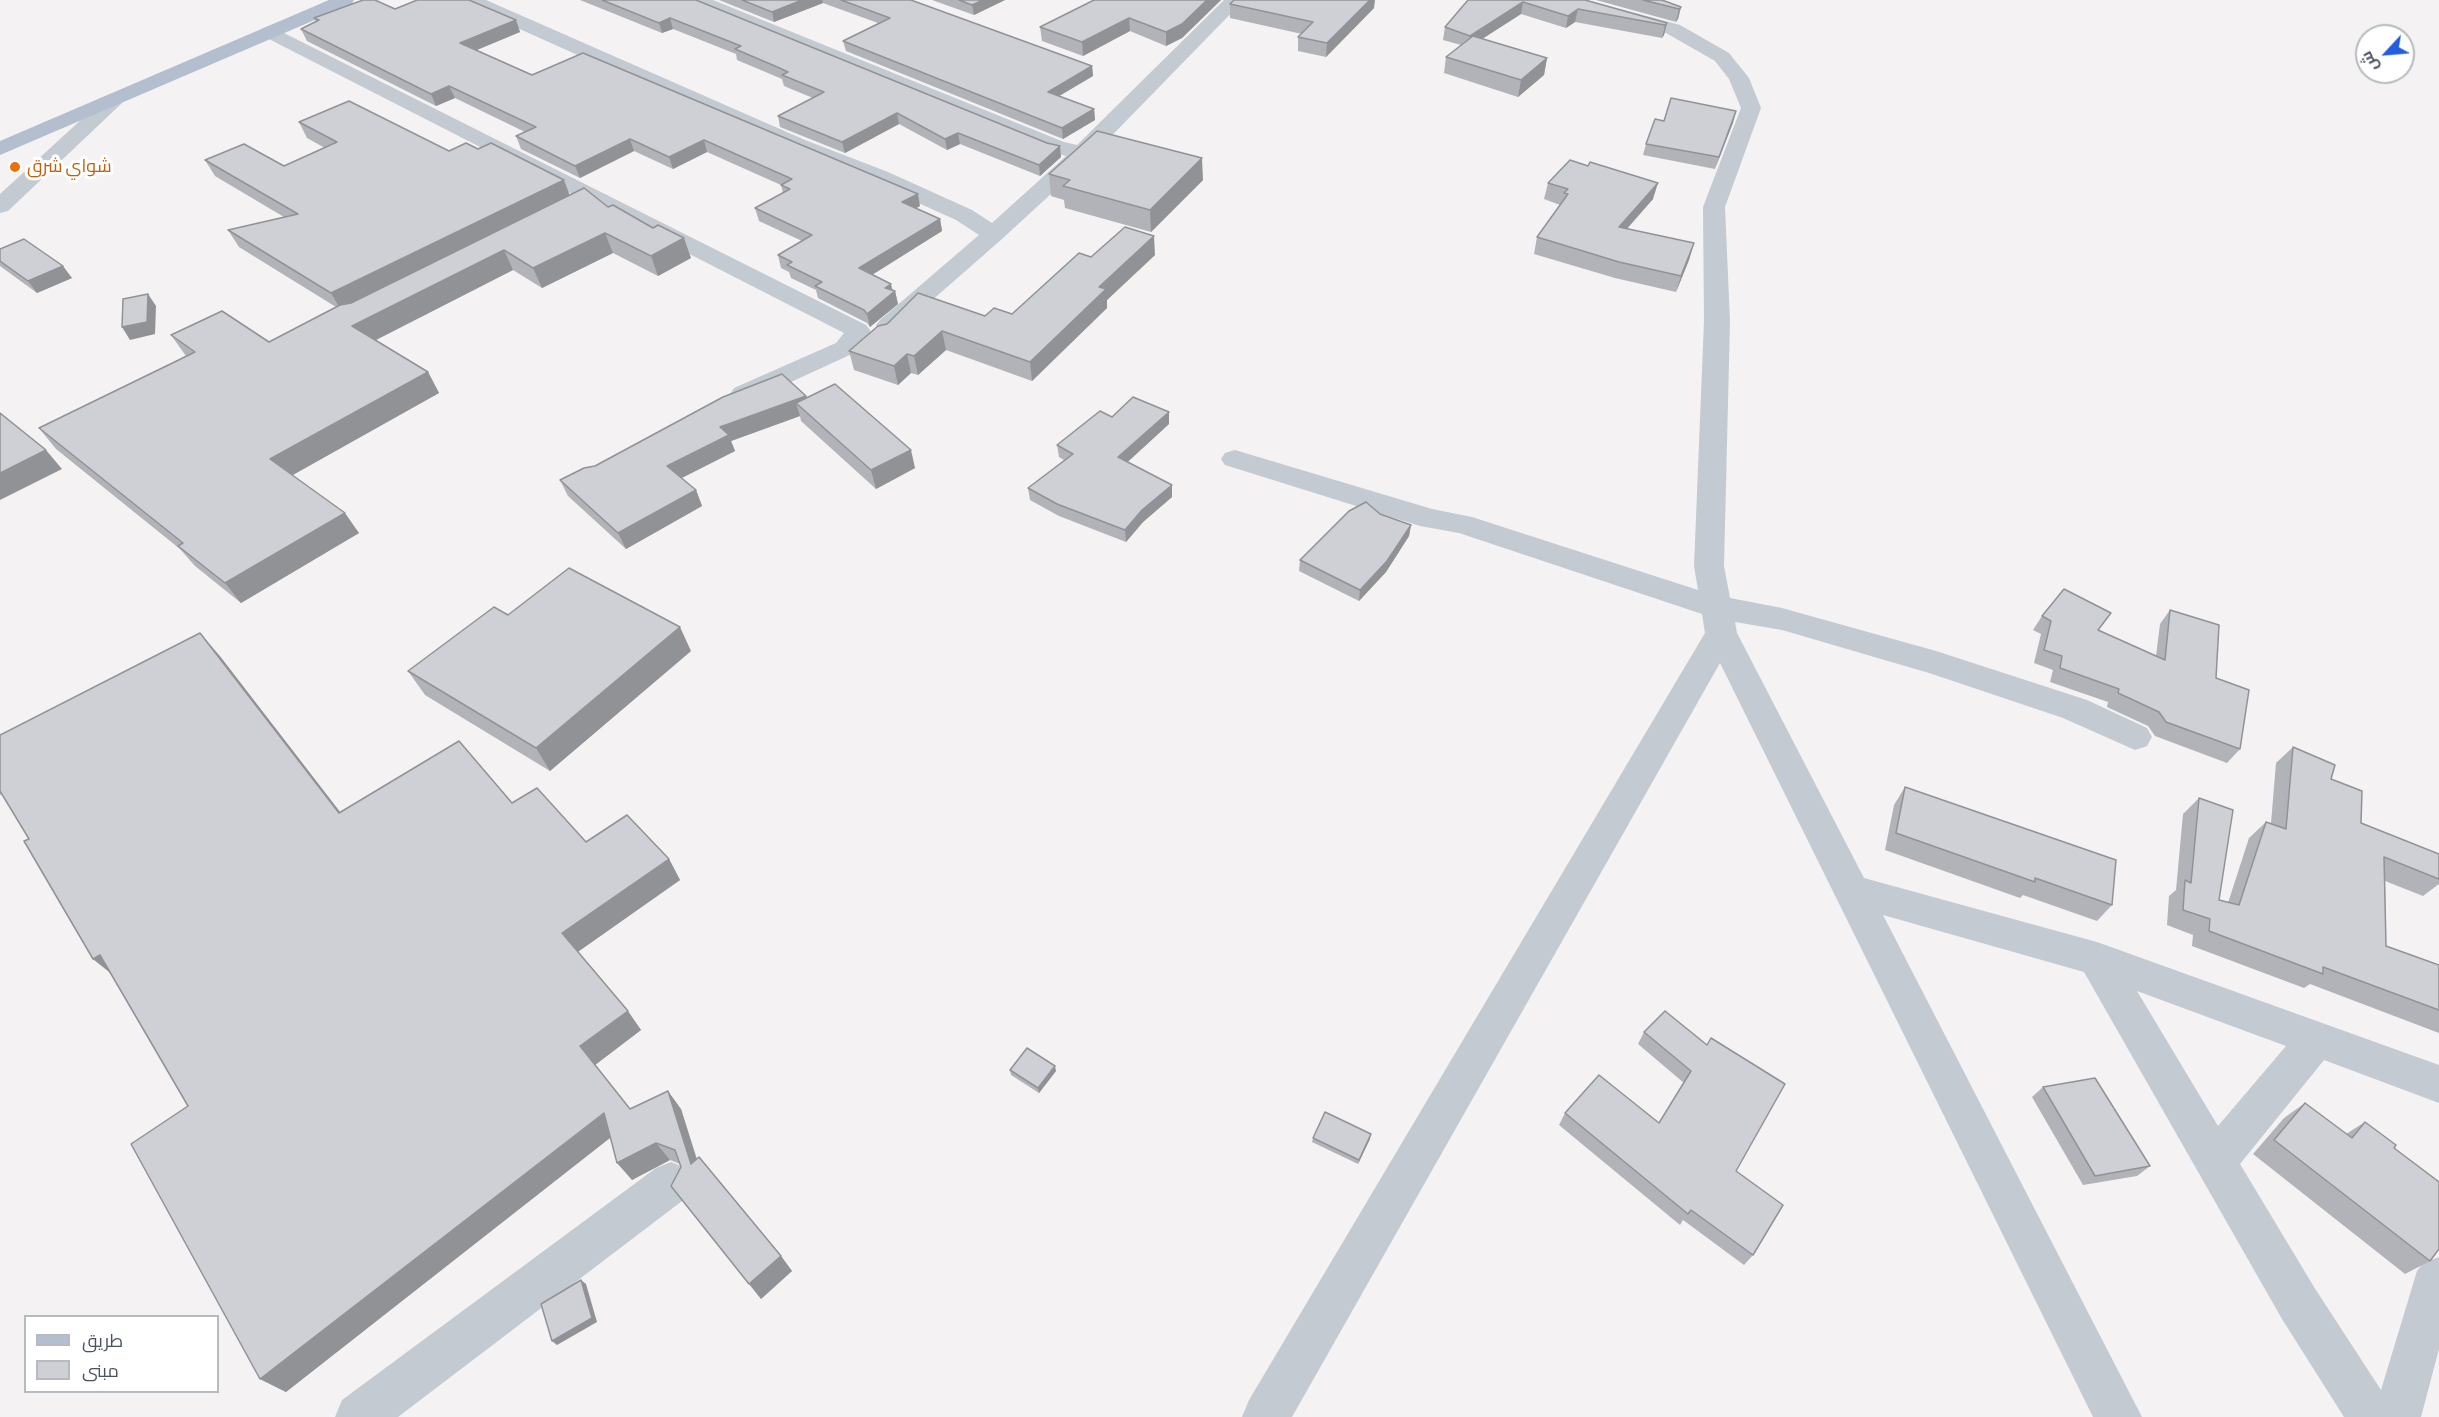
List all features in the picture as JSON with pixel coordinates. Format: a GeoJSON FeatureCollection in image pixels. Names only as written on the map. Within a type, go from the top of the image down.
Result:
{"type":"FeatureCollection","features":[{"type":"Feature","properties":{"kind":"main road"},"geometry":{"type":"LineString","coordinates":[[0,149],[345,0]]}},
{"type":"Feature","properties":{"kind":"street"},"geometry":{"type":"LineString","coordinates":[[471,0],[797,145],[880,177],[964,215],[994,234]]}},
{"type":"Feature","properties":{"kind":"street"},"geometry":{"type":"LineString","coordinates":[[697,0],[1057,147],[1082,153]]}},
{"type":"Feature","properties":{"kind":"street"},"geometry":{"type":"LineString","coordinates":[[857,336],[880,337],[890,325],[1082,153],[1235,0]]}},
{"type":"Feature","properties":{"kind":"street"},"geometry":{"type":"LineString","coordinates":[[1566,0],[1674,29],[1722,57],[1739,78],[1751,108],[1714,207],[1717,321],[1709,566],[1718,620],[1850,890],[2118,1417]]}},
{"type":"Feature","properties":{"kind":"street"},"geometry":{"type":"LineString","coordinates":[[270,32],[582,201],[857,330],[857,336],[845,348],[718,405]]}},
{"type":"Feature","properties":{"kind":"street"},"geometry":{"type":"LineString","coordinates":[[0,206],[114,100]]}},
{"type":"Feature","properties":{"kind":"street"},"geometry":{"type":"LineString","coordinates":[[1235,459],[1430,519],[1462,524],[1718,620],[1782,619],[1936,663],[2075,709],[2135,737]]}},
{"type":"Feature","properties":{"kind":"street"},"geometry":{"type":"LineString","coordinates":[[1266,1417],[1718,620]]}},
{"type":"Feature","properties":{"kind":"street"},"geometry":{"type":"LineString","coordinates":[[1850,890],[2097,959],[2439,1084]]}},
{"type":"Feature","properties":{"kind":"street"},"geometry":{"type":"LineString","coordinates":[[2097,959],[2298,1303],[2371,1417]]}},
{"type":"Feature","properties":{"kind":"street"},"geometry":{"type":"LineString","coordinates":[[2216,1161],[2316,1040]]}},
{"type":"Feature","properties":{"kind":"street"},"geometry":{"type":"LineString","coordinates":[[359,1417],[671,1183]]}},
{"type":"Feature","properties":{"kind":"street"},"geometry":{"type":"LineString","coordinates":[[2397,1417],[2433,1287],[2439,1278]]}},
{"type":"Feature","properties":{"kind":"building"},"geometry":{"type":"Polygon","coordinates":[[[363,0],[375,0],[395,9],[417,0],[469,0],[516,20],[460,43],[532,75],[583,53],[918,194],[902,202],[940,219],[859,268],[891,284],[885,288],[895,291],[867,314],[864,310],[815,286],[822,282],[787,265],[792,262],[778,255],[812,235],[755,208],[790,189],[781,185],[792,179],[704,140],[669,157],[630,139],[575,166],[516,136],[536,127],[449,86],[431,94],[301,29],[319,20],[314,18],[363,0]]]}},
{"type":"Feature","properties":{"kind":"building"},"geometry":{"type":"Polygon","coordinates":[[[602,0],[696,0],[1047,143],[1060,146],[1039,165],[958,133],[945,139],[897,113],[842,142],[778,116],[824,92],[782,75],[788,72],[735,49],[741,46],[670,18],[659,23],[602,0]]]}},
{"type":"Feature","properties":{"kind":"building"},"geometry":{"type":"Polygon","coordinates":[[[742,0],[802,0],[772,12],[742,0]]]}},
{"type":"Feature","properties":{"kind":"building"},"geometry":{"type":"Polygon","coordinates":[[[841,0],[911,0],[1092,66],[1048,92],[1094,109],[1062,128],[843,41],[890,18],[841,0]]]}},
{"type":"Feature","properties":{"kind":"building"},"geometry":{"type":"Polygon","coordinates":[[[959,0],[983,0],[972,5],[959,0]]]}},
{"type":"Feature","properties":{"kind":"building"},"geometry":{"type":"Polygon","coordinates":[[[1094,0],[1207,0],[1182,24],[1166,32],[1129,18],[1082,42],[1040,27],[1094,0]]]}},
{"type":"Feature","properties":{"kind":"building"},"geometry":{"type":"Polygon","coordinates":[[[1234,0],[1370,0],[1327,43],[1298,37],[1313,22],[1230,4],[1234,0]]]}},
{"type":"Feature","properties":{"kind":"building"},"geometry":{"type":"Polygon","coordinates":[[[1468,0],[1585,0],[1667,23],[1665,25],[1578,9],[1568,16],[1523,2],[1470,36],[1445,27],[1468,0]]]}},
{"type":"Feature","properties":{"kind":"building"},"geometry":{"type":"Polygon","coordinates":[[[1643,0],[1662,0],[1681,7],[1679,9],[1643,0]]]}},
{"type":"Feature","properties":{"kind":"building"},"geometry":{"type":"Polygon","coordinates":[[[1473,36],[1547,58],[1521,80],[1446,57],[1473,36]]]}},
{"type":"Feature","properties":{"kind":"building"},"geometry":{"type":"Polygon","coordinates":[[[1671,98],[1736,111],[1719,157],[1646,144],[1655,119],[1664,121],[1671,98]]]}},
{"type":"Feature","properties":{"kind":"building"},"geometry":{"type":"Polygon","coordinates":[[[349,101],[449,151],[466,143],[478,149],[491,143],[564,180],[331,293],[228,230],[298,214],[205,160],[244,144],[284,166],[337,142],[299,122],[349,101]]]}},
{"type":"Feature","properties":{"kind":"building"},"geometry":{"type":"Polygon","coordinates":[[[1097,131],[1202,158],[1150,210],[1063,186],[1070,180],[1049,174],[1097,131]]]}},
{"type":"Feature","properties":{"kind":"building"},"geometry":{"type":"Polygon","coordinates":[[[1570,160],[1588,166],[1590,162],[1658,183],[1619,227],[1694,243],[1681,276],[1619,262],[1537,237],[1568,194],[1564,193],[1568,189],[1548,183],[1570,160]]]}},
{"type":"Feature","properties":{"kind":"building"},"geometry":{"type":"Polygon","coordinates":[[[584,188],[608,207],[613,205],[653,228],[658,225],[684,238],[651,256],[605,233],[533,268],[504,250],[352,326],[428,372],[270,459],[345,513],[225,583],[178,546],[183,543],[39,428],[195,352],[171,335],[222,311],[269,342],[340,305],[351,303],[584,188]]]}},
{"type":"Feature","properties":{"kind":"building"},"geometry":{"type":"Polygon","coordinates":[[[1125,227],[1154,236],[1099,287],[1106,289],[1030,362],[942,331],[914,356],[907,354],[894,366],[849,351],[878,326],[887,324],[918,293],[985,316],[994,308],[1012,314],[1079,253],[1091,257],[1125,227]]]}},
{"type":"Feature","properties":{"kind":"building"},"geometry":{"type":"Polygon","coordinates":[[[24,239],[63,266],[28,281],[0,261],[0,249],[24,239]]]}},
{"type":"Feature","properties":{"kind":"building"},"geometry":{"type":"Polygon","coordinates":[[[148,294],[147,322],[122,327],[123,299],[148,294]]]}},
{"type":"Feature","properties":{"kind":"building"},"geometry":{"type":"Polygon","coordinates":[[[782,374],[806,396],[720,427],[729,435],[667,466],[696,490],[618,533],[560,480],[584,468],[595,466],[723,397],[782,374]]]}},
{"type":"Feature","properties":{"kind":"building"},"geometry":{"type":"Polygon","coordinates":[[[835,384],[911,450],[871,470],[796,403],[835,384]]]}},
{"type":"Feature","properties":{"kind":"building"},"geometry":{"type":"Polygon","coordinates":[[[1133,397],[1169,412],[1118,457],[1172,485],[1142,510],[1125,530],[1057,504],[1028,488],[1073,454],[1057,445],[1100,411],[1112,417],[1133,397]]]}},
{"type":"Feature","properties":{"kind":"building"},"geometry":{"type":"Polygon","coordinates":[[[0,413],[46,450],[0,473],[0,413]]]}},
{"type":"Feature","properties":{"kind":"building"},"geometry":{"type":"Polygon","coordinates":[[[1366,502],[1380,514],[1411,525],[1387,561],[1360,590],[1300,560],[1349,511],[1366,502]]]}},
{"type":"Feature","properties":{"kind":"building"},"geometry":{"type":"Polygon","coordinates":[[[569,568],[680,627],[536,748],[408,671],[494,607],[508,615],[569,568]]]}},
{"type":"Feature","properties":{"kind":"building"},"geometry":{"type":"Polygon","coordinates":[[[2064,589],[2111,613],[2098,630],[2165,660],[2170,610],[2219,625],[2216,678],[2249,690],[2240,749],[2166,722],[2159,712],[2118,693],[2119,689],[2060,668],[2062,656],[2044,650],[2051,621],[2042,616],[2064,589]]]}},
{"type":"Feature","properties":{"kind":"building"},"geometry":{"type":"Polygon","coordinates":[[[200,633],[339,813],[459,741],[512,803],[537,788],[586,842],[627,815],[669,859],[562,933],[628,1011],[580,1046],[630,1109],[668,1091],[691,1164],[699,1157],[781,1256],[749,1284],[671,1186],[681,1167],[675,1150],[656,1143],[617,1163],[604,1113],[260,1379],[131,1144],[188,1106],[100,955],[93,959],[24,841],[29,839],[0,791],[0,735],[200,633]]]}},
{"type":"Feature","properties":{"kind":"building"},"geometry":{"type":"Polygon","coordinates":[[[2293,747],[2335,765],[2331,779],[2362,791],[2361,823],[2439,854],[2439,879],[2384,857],[2386,946],[2439,965],[2439,1010],[2323,967],[2323,974],[2209,931],[2210,919],[2183,910],[2185,880],[2191,883],[2199,798],[2233,810],[2219,900],[2239,905],[2266,822],[2286,829],[2293,747]]]}},
{"type":"Feature","properties":{"kind":"building"},"geometry":{"type":"Polygon","coordinates":[[[1905,787],[2116,860],[2112,905],[2035,878],[2035,882],[1896,833],[1905,787]]]}},
{"type":"Feature","properties":{"kind":"building"},"geometry":{"type":"Polygon","coordinates":[[[1665,1011],[1707,1045],[1711,1038],[1785,1084],[1736,1171],[1783,1205],[1753,1255],[1691,1210],[1688,1214],[1565,1113],[1599,1075],[1659,1123],[1691,1071],[1644,1032],[1665,1011]]]}},
{"type":"Feature","properties":{"kind":"building"},"geometry":{"type":"Polygon","coordinates":[[[1027,1048],[1055,1066],[1038,1088],[1010,1070],[1027,1048]]]}},
{"type":"Feature","properties":{"kind":"building"},"geometry":{"type":"Polygon","coordinates":[[[2095,1078],[2150,1166],[2095,1176],[2043,1087],[2095,1078]]]}},
{"type":"Feature","properties":{"kind":"building"},"geometry":{"type":"Polygon","coordinates":[[[2305,1103],[2352,1138],[2365,1122],[2396,1145],[2394,1148],[2439,1182],[2439,1249],[2430,1261],[2274,1140],[2305,1103]]]}},
{"type":"Feature","properties":{"kind":"building"},"geometry":{"type":"Polygon","coordinates":[[[1325,1112],[1371,1134],[1359,1160],[1313,1138],[1325,1112]]]}},
{"type":"Feature","properties":{"kind":"building"},"geometry":{"type":"Polygon","coordinates":[[[581,1280],[592,1318],[552,1341],[541,1304],[581,1280]]]}},
{"type":"Feature","properties":{"kind":"place","name":"شواي شرق"},"geometry":{"type":"Point","coordinates":[15,167]}}]}
